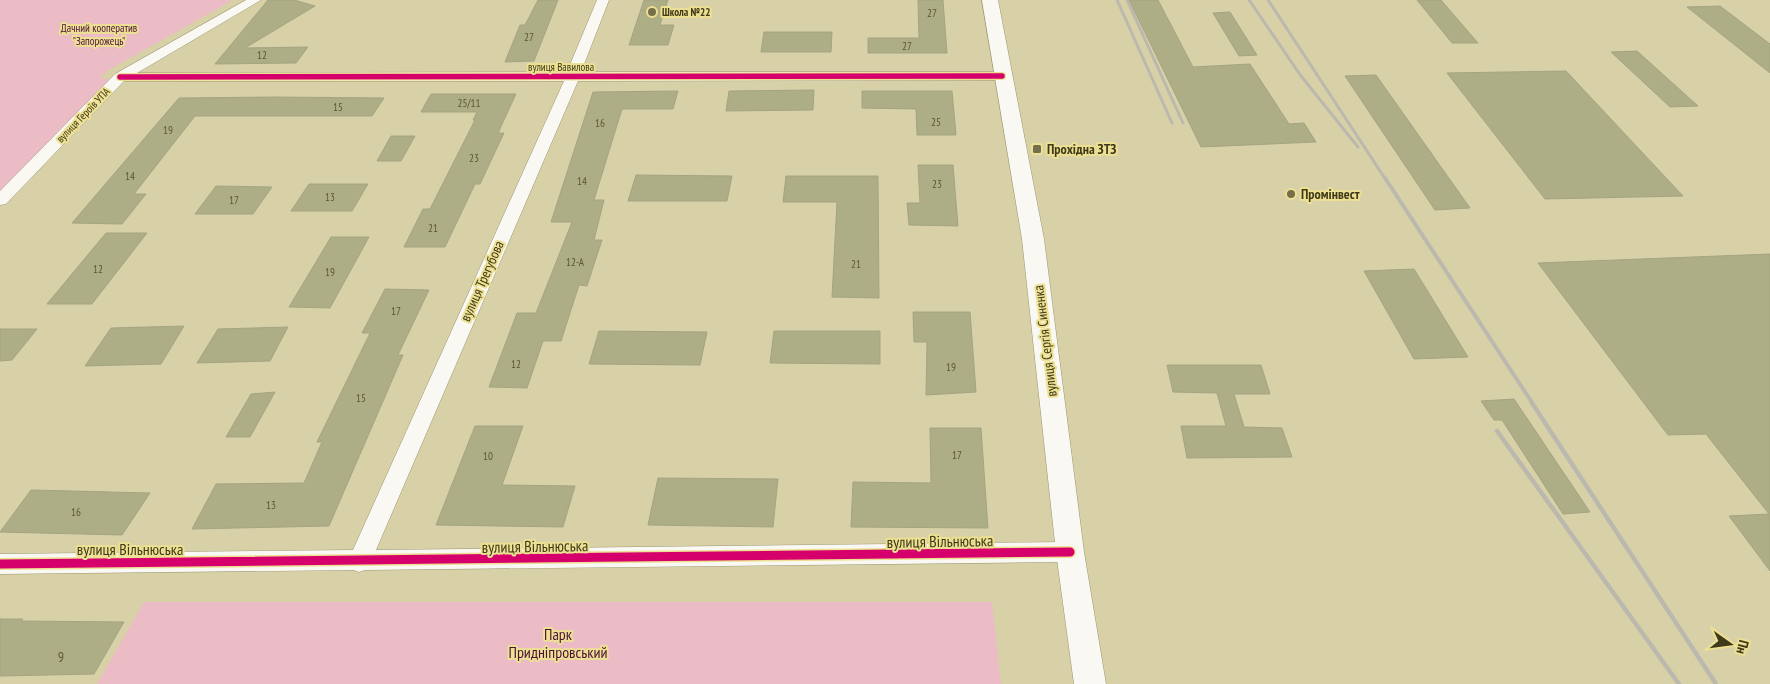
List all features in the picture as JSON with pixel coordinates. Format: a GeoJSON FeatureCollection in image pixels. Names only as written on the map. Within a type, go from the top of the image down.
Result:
{"type":"FeatureCollection","features":[{"type":"Feature","properties":{"kind":"street","name":"вулиця Героїв УПА"},"geometry":{"type":"LineString","coordinates":[[0,200],[120,77],[255,0]]}},
{"type":"Feature","properties":{"kind":"street","name":"вулиця Трегубова"},"geometry":{"type":"LineString","coordinates":[[359,562],[572,78],[603,0]]}},
{"type":"Feature","properties":{"kind":"street","name":"вулиця Сергія Синенка"},"geometry":{"type":"LineString","coordinates":[[990,0],[1002,76],[1033,240],[1070,552],[1090,684]]}},
{"type":"Feature","properties":{"kind":"street","name":"вулиця Вавилова"},"geometry":{"type":"LineString","coordinates":[[120,77],[572,78],[1002,76]]}},
{"type":"Feature","properties":{"kind":"street","name":"вулиця Вільнюська"},"geometry":{"type":"LineString","coordinates":[[0,564],[359,562],[1070,552]]}},
{"type":"Feature","properties":{"kind":"green space","name":"Дачний кооператив \"Запорожець\""},"geometry":{"type":"Polygon","coordinates":[[[0,0],[233,0],[107,71],[100,78],[112,80],[0,196],[0,0]]]}},
{"type":"Feature","properties":{"kind":"green space","name":"Парк Придніпровський"},"geometry":{"type":"Polygon","coordinates":[[[144,602],[992,602],[1001,684],[97,684],[144,602]]]}},
{"type":"Feature","properties":{"kind":"building"},"geometry":{"type":"Polygon","coordinates":[[[268,0],[294,0],[315,6],[245,48],[308,47],[296,63],[215,64],[268,0]]]}},
{"type":"Feature","properties":{"kind":"building"},"geometry":{"type":"Polygon","coordinates":[[[538,0],[558,0],[534,61],[505,62],[520,25],[525,25],[538,0]]]}},
{"type":"Feature","properties":{"kind":"building","name":"Школа №22"},"geometry":{"type":"Polygon","coordinates":[[[644,0],[668,0],[660,25],[674,25],[668,45],[629,45],[644,0]]]}},
{"type":"Feature","properties":{"kind":"building"},"geometry":{"type":"Polygon","coordinates":[[[918,0],[943,0],[947,53],[868,53],[868,38],[919,38],[918,0]]]}},
{"type":"Feature","properties":{"kind":"building"},"geometry":{"type":"Polygon","coordinates":[[[1129,0],[1158,0],[1193,67],[1250,64],[1289,124],[1304,123],[1316,142],[1201,147],[1129,0]]]}},
{"type":"Feature","properties":{"kind":"building"},"geometry":{"type":"Polygon","coordinates":[[[1417,0],[1441,0],[1478,43],[1452,43],[1417,0]]]}},
{"type":"Feature","properties":{"kind":"building"},"geometry":{"type":"Polygon","coordinates":[[[1720,6],[1770,44],[1770,73],[1687,7],[1720,6]]]}},
{"type":"Feature","properties":{"kind":"building"},"geometry":{"type":"Polygon","coordinates":[[[1230,12],[1257,55],[1239,56],[1213,13],[1230,12]]]}},
{"type":"Feature","properties":{"kind":"building"},"geometry":{"type":"Polygon","coordinates":[[[764,32],[832,32],[831,52],[761,52],[764,32]]]}},
{"type":"Feature","properties":{"kind":"building"},"geometry":{"type":"Polygon","coordinates":[[[1637,51],[1698,106],[1670,107],[1611,52],[1637,51]]]}},
{"type":"Feature","properties":{"kind":"building"},"geometry":{"type":"Polygon","coordinates":[[[1566,71],[1683,196],[1545,199],[1447,73],[1566,71]]]}},
{"type":"Feature","properties":{"kind":"building"},"geometry":{"type":"Polygon","coordinates":[[[1376,75],[1470,208],[1435,210],[1345,76],[1376,75]]]}},
{"type":"Feature","properties":{"kind":"building"},"geometry":{"type":"Polygon","coordinates":[[[814,90],[813,110],[726,111],[729,91],[814,90]]]}},
{"type":"Feature","properties":{"kind":"building"},"geometry":{"type":"Polygon","coordinates":[[[678,91],[673,109],[622,109],[594,200],[604,200],[594,240],[602,240],[587,286],[579,285],[561,341],[543,341],[527,388],[489,387],[517,313],[536,313],[572,222],[551,222],[593,92],[678,91]]]}},
{"type":"Feature","properties":{"kind":"building"},"geometry":{"type":"Polygon","coordinates":[[[862,91],[952,91],[956,135],[917,135],[916,109],[862,108],[862,91]]]}},
{"type":"Feature","properties":{"kind":"building"},"geometry":{"type":"Polygon","coordinates":[[[431,94],[516,94],[498,133],[504,133],[480,184],[475,184],[445,247],[404,247],[423,209],[430,209],[475,120],[473,120],[477,112],[421,112],[431,94]]]}},
{"type":"Feature","properties":{"kind":"building"},"geometry":{"type":"Polygon","coordinates":[[[179,98],[384,98],[372,116],[195,116],[134,194],[146,194],[122,224],[72,223],[179,98]]]}},
{"type":"Feature","properties":{"kind":"building"},"geometry":{"type":"Polygon","coordinates":[[[391,136],[415,136],[401,161],[377,161],[391,136]]]}},
{"type":"Feature","properties":{"kind":"building"},"geometry":{"type":"Polygon","coordinates":[[[918,165],[953,165],[958,226],[909,225],[907,203],[920,203],[918,165]]]}},
{"type":"Feature","properties":{"kind":"building"},"geometry":{"type":"Polygon","coordinates":[[[636,175],[732,176],[727,201],[628,201],[636,175]]]}},
{"type":"Feature","properties":{"kind":"building"},"geometry":{"type":"Polygon","coordinates":[[[786,176],[878,176],[879,298],[832,297],[837,202],[783,202],[786,176]]]}},
{"type":"Feature","properties":{"kind":"building"},"geometry":{"type":"Polygon","coordinates":[[[309,184],[368,184],[352,211],[291,211],[309,184]]]}},
{"type":"Feature","properties":{"kind":"building"},"geometry":{"type":"Polygon","coordinates":[[[216,186],[272,187],[253,214],[195,214],[216,186]]]}},
{"type":"Feature","properties":{"kind":"building"},"geometry":{"type":"Polygon","coordinates":[[[106,233],[147,233],[92,304],[47,304],[106,233]]]}},
{"type":"Feature","properties":{"kind":"building"},"geometry":{"type":"Polygon","coordinates":[[[331,237],[369,237],[330,308],[289,307],[331,237]]]}},
{"type":"Feature","properties":{"kind":"building"},"geometry":{"type":"Polygon","coordinates":[[[1770,254],[1770,571],[1729,516],[1769,514],[1706,434],[1668,435],[1538,263],[1770,254]]]}},
{"type":"Feature","properties":{"kind":"building"},"geometry":{"type":"Polygon","coordinates":[[[1414,269],[1468,357],[1414,359],[1364,271],[1414,269]]]}},
{"type":"Feature","properties":{"kind":"building"},"geometry":{"type":"Polygon","coordinates":[[[385,289],[429,290],[398,355],[403,355],[329,526],[192,529],[216,484],[304,483],[322,442],[317,442],[370,333],[362,333],[385,289]]]}},
{"type":"Feature","properties":{"kind":"building"},"geometry":{"type":"Polygon","coordinates":[[[913,312],[970,312],[976,392],[926,395],[927,342],[914,342],[913,312]]]}},
{"type":"Feature","properties":{"kind":"building"},"geometry":{"type":"Polygon","coordinates":[[[184,326],[161,364],[85,366],[111,328],[184,326]]]}},
{"type":"Feature","properties":{"kind":"building"},"geometry":{"type":"Polygon","coordinates":[[[288,327],[270,361],[197,363],[218,329],[288,327]]]}},
{"type":"Feature","properties":{"kind":"building"},"geometry":{"type":"Polygon","coordinates":[[[0,329],[37,329],[12,360],[0,361],[0,329]]]}},
{"type":"Feature","properties":{"kind":"building"},"geometry":{"type":"Polygon","coordinates":[[[599,331],[707,332],[700,365],[589,364],[599,331]]]}},
{"type":"Feature","properties":{"kind":"building"},"geometry":{"type":"Polygon","coordinates":[[[774,331],[880,331],[880,364],[770,363],[774,331]]]}},
{"type":"Feature","properties":{"kind":"building"},"geometry":{"type":"Polygon","coordinates":[[[1167,365],[1261,365],[1270,394],[1234,394],[1244,427],[1282,428],[1292,457],[1187,458],[1181,426],[1226,426],[1217,393],[1173,392],[1167,365]]]}},
{"type":"Feature","properties":{"kind":"building"},"geometry":{"type":"Polygon","coordinates":[[[275,392],[250,437],[226,437],[251,394],[275,392]]]}},
{"type":"Feature","properties":{"kind":"building"},"geometry":{"type":"Polygon","coordinates":[[[1514,399],[1590,512],[1563,514],[1502,420],[1494,420],[1481,401],[1514,399]]]}},
{"type":"Feature","properties":{"kind":"building"},"geometry":{"type":"Polygon","coordinates":[[[475,426],[523,426],[502,485],[575,486],[563,527],[436,525],[475,426]]]}},
{"type":"Feature","properties":{"kind":"building"},"geometry":{"type":"Polygon","coordinates":[[[930,428],[981,428],[988,528],[851,527],[853,482],[931,483],[930,428]]]}},
{"type":"Feature","properties":{"kind":"building"},"geometry":{"type":"Polygon","coordinates":[[[658,478],[778,479],[773,527],[648,525],[658,478]]]}},
{"type":"Feature","properties":{"kind":"building"},"geometry":{"type":"Polygon","coordinates":[[[31,490],[150,493],[122,535],[0,532],[31,490]]]}},
{"type":"Feature","properties":{"kind":"building"},"geometry":{"type":"Polygon","coordinates":[[[0,619],[124,622],[94,674],[0,676],[0,619]]]}},
{"type":"Feature","properties":{"kind":"railway"},"geometry":{"type":"LineString","coordinates":[[1117,0],[1172,123]]}},
{"type":"Feature","properties":{"kind":"railway"},"geometry":{"type":"LineString","coordinates":[[1127,0],[1183,123]]}},
{"type":"Feature","properties":{"kind":"railway"},"geometry":{"type":"LineString","coordinates":[[1249,0],[1301,76],[1358,147]]}},
{"type":"Feature","properties":{"kind":"railway"},"geometry":{"type":"LineString","coordinates":[[1268,0],[1386,180]]}},
{"type":"Feature","properties":{"kind":"railway"},"geometry":{"type":"LineString","coordinates":[[1385,178],[1533,404]]}},
{"type":"Feature","properties":{"kind":"railway"},"geometry":{"type":"LineString","coordinates":[[1532,403],[1716,684]]}},
{"type":"Feature","properties":{"kind":"railway"},"geometry":{"type":"LineString","coordinates":[[1497,431],[1679,684]]}},
{"type":"Feature","properties":{"kind":"cycle path"},"geometry":{"type":"LineString","coordinates":[[120,77],[1002,76]]}},
{"type":"Feature","properties":{"kind":"cycle path"},"geometry":{"type":"LineString","coordinates":[[0,564],[1070,552]]}},
{"type":"Feature","properties":{"kind":"place","name":"Школа №22"},"geometry":{"type":"Point","coordinates":[652,12]}},
{"type":"Feature","properties":{"kind":"place","name":"Прохідна ЗТЗ"},"geometry":{"type":"Point","coordinates":[1037,149]}},
{"type":"Feature","properties":{"kind":"place","name":"Промінвест"},"geometry":{"type":"Point","coordinates":[1291,194]}}]}
